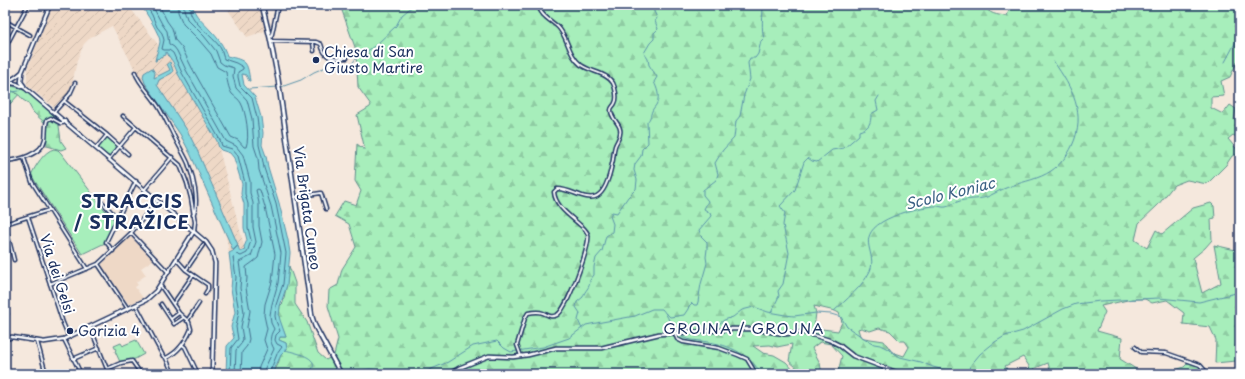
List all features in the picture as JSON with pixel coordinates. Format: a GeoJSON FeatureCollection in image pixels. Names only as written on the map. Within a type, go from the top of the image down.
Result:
{"type":"FeatureCollection","features":[{"type":"Feature","properties":{"kind":"main road","name":"Via Brigata Cuneo"},"geometry":{"type":"LineString","coordinates":[[262,5],[279,87],[313,321],[341,374]]}},
{"type":"Feature","properties":{"kind":"street"},"geometry":{"type":"LineString","coordinates":[[5,48],[28,5]]}},
{"type":"Feature","properties":{"kind":"street"},"geometry":{"type":"LineString","coordinates":[[25,88],[21,82],[22,72],[50,5]]}},
{"type":"Feature","properties":{"kind":"street"},"geometry":{"type":"LineString","coordinates":[[278,5],[270,40],[313,42],[321,44],[322,50],[328,57],[333,59],[348,58]]}},
{"type":"Feature","properties":{"kind":"street"},"geometry":{"type":"LineString","coordinates":[[520,354],[517,345],[524,318],[528,313],[533,312],[556,316],[562,310],[578,275],[588,242],[588,234],[555,200],[554,192],[557,189],[564,189],[590,198],[596,197],[603,192],[612,164],[615,147],[621,136],[620,128],[611,111],[612,106],[617,99],[614,84],[609,78],[582,66],[577,61],[568,48],[562,32],[540,10],[539,5]]}},
{"type":"Feature","properties":{"kind":"street"},"geometry":{"type":"LineString","coordinates":[[5,21],[30,35]]}},
{"type":"Feature","properties":{"kind":"street"},"geometry":{"type":"LineString","coordinates":[[313,42],[314,51]]}},
{"type":"Feature","properties":{"kind":"street"},"geometry":{"type":"LineString","coordinates":[[6,82],[15,78],[22,72]]}},
{"type":"Feature","properties":{"kind":"street"},"geometry":{"type":"LineString","coordinates":[[135,72],[137,79],[160,109],[188,163],[195,197],[196,209],[193,215]]}},
{"type":"Feature","properties":{"kind":"street"},"geometry":{"type":"LineString","coordinates":[[6,82],[17,84],[25,88],[204,239],[210,247],[215,263],[212,374]]}},
{"type":"Feature","properties":{"kind":"street"},"geometry":{"type":"LineString","coordinates":[[54,112],[70,94],[75,83]]}},
{"type":"Feature","properties":{"kind":"street"},"geometry":{"type":"LineString","coordinates":[[64,101],[107,135],[128,154]]}},
{"type":"Feature","properties":{"kind":"street"},"geometry":{"type":"LineString","coordinates":[[5,339],[12,337],[44,342],[64,339],[150,298],[194,233],[193,215],[187,183],[182,169],[172,157],[123,116]]}},
{"type":"Feature","properties":{"kind":"street"},"geometry":{"type":"LineString","coordinates":[[5,161],[24,158],[42,146],[45,140],[47,120],[51,118],[60,123],[65,121]]}},
{"type":"Feature","properties":{"kind":"street"},"geometry":{"type":"LineString","coordinates":[[109,159],[136,127]]}},
{"type":"Feature","properties":{"kind":"street"},"geometry":{"type":"LineString","coordinates":[[96,148],[107,135]]}},
{"type":"Feature","properties":{"kind":"street"},"geometry":{"type":"LineString","coordinates":[[145,189],[172,157]]}},
{"type":"Feature","properties":{"kind":"street","name":"Via dei Gelsi"},"geometry":{"type":"LineString","coordinates":[[24,158],[32,182],[87,269]]}},
{"type":"Feature","properties":{"kind":"street"},"geometry":{"type":"LineString","coordinates":[[113,251],[106,242],[136,181]]}},
{"type":"Feature","properties":{"kind":"street"},"geometry":{"type":"LineString","coordinates":[[295,197],[321,193],[326,209]]}},
{"type":"Feature","properties":{"kind":"street"},"geometry":{"type":"LineString","coordinates":[[50,284],[98,264],[132,233],[158,200]]}},
{"type":"Feature","properties":{"kind":"street"},"geometry":{"type":"LineString","coordinates":[[103,203],[118,219]]}},
{"type":"Feature","properties":{"kind":"street"},"geometry":{"type":"LineString","coordinates":[[14,260],[5,224],[49,210]]}},
{"type":"Feature","properties":{"kind":"street","name":"Via dei Gelsi"},"geometry":{"type":"LineString","coordinates":[[28,217],[69,337]]}},
{"type":"Feature","properties":{"kind":"street"},"geometry":{"type":"LineString","coordinates":[[132,233],[168,272]]}},
{"type":"Feature","properties":{"kind":"street"},"geometry":{"type":"LineString","coordinates":[[186,270],[203,245]]}},
{"type":"Feature","properties":{"kind":"street"},"geometry":{"type":"LineString","coordinates":[[177,260],[186,270],[208,285],[208,289],[205,294]]}},
{"type":"Feature","properties":{"kind":"street"},"geometry":{"type":"LineString","coordinates":[[98,264],[128,309]]}},
{"type":"Feature","properties":{"kind":"street"},"geometry":{"type":"LineString","coordinates":[[173,304],[193,275]]}},
{"type":"Feature","properties":{"kind":"street"},"geometry":{"type":"LineString","coordinates":[[160,285],[179,313],[190,324],[192,329],[176,353],[166,358]]}},
{"type":"Feature","properties":{"kind":"street"},"geometry":{"type":"LineString","coordinates":[[187,320],[199,303]]}},
{"type":"Feature","properties":{"kind":"street"},"geometry":{"type":"LineString","coordinates":[[161,304],[174,324],[184,318]]}},
{"type":"Feature","properties":{"kind":"street"},"geometry":{"type":"LineString","coordinates":[[136,305],[174,374]]}},
{"type":"Feature","properties":{"kind":"street"},"geometry":{"type":"LineString","coordinates":[[171,318],[179,313]]}},
{"type":"Feature","properties":{"kind":"street"},"geometry":{"type":"LineString","coordinates":[[5,318],[7,314]]}},
{"type":"Feature","properties":{"kind":"street"},"geometry":{"type":"LineString","coordinates":[[90,327],[109,374]]}},
{"type":"Feature","properties":{"kind":"street"},"geometry":{"type":"LineString","coordinates":[[449,374],[459,368],[489,356],[502,355],[513,357],[520,354],[556,348],[601,348],[659,334],[732,329],[785,334],[802,332],[829,340],[839,345],[853,356],[901,374]]}},
{"type":"Feature","properties":{"kind":"street"},"geometry":{"type":"LineString","coordinates":[[675,333],[677,339],[683,342],[719,348],[746,359],[756,374]]}},
{"type":"Feature","properties":{"kind":"street"},"geometry":{"type":"LineString","coordinates":[[64,339],[81,374]]}},
{"type":"Feature","properties":{"kind":"street"},"geometry":{"type":"LineString","coordinates":[[37,341],[46,373],[56,374]]}},
{"type":"Feature","properties":{"kind":"street"},"geometry":{"type":"LineString","coordinates":[[182,345],[185,347],[198,374]]}},
{"type":"Feature","properties":{"kind":"street"},"geometry":{"type":"LineString","coordinates":[[1135,347],[1141,352],[1166,353],[1200,365],[1208,374]]}},
{"type":"Feature","properties":{"kind":"street"},"geometry":{"type":"LineString","coordinates":[[73,359],[99,348]]}},
{"type":"Feature","properties":{"kind":"street"},"geometry":{"type":"LineString","coordinates":[[107,369],[121,363],[132,361],[140,374]]}},
{"type":"Feature","properties":{"kind":"shaded area"},"geometry":{"type":"Polygon","coordinates":[[[52,5],[128,5],[166,55],[169,55],[178,74],[217,141],[245,250],[240,252],[238,247],[229,253],[226,236],[191,157],[161,106],[147,89],[143,80],[141,81],[112,26],[91,37],[84,44],[77,60],[71,90],[54,107],[27,85],[27,70],[52,5]]]}},
{"type":"Feature","properties":{"kind":"shaded area"},"geometry":{"type":"Polygon","coordinates":[[[215,5],[259,5],[265,31],[247,37],[228,10],[219,9],[215,5]]]}},
{"type":"Feature","properties":{"kind":"shaded area"},"geometry":{"type":"Polygon","coordinates":[[[129,238],[132,238],[153,260],[141,268],[146,275],[136,282],[138,285],[135,287],[143,298],[130,304],[102,266],[103,263],[129,238]]]}},
{"type":"Feature","properties":{"kind":"green space"},"geometry":{"type":"Polygon","coordinates":[[[340,5],[984,5],[990,12],[1007,16],[1011,5],[1240,5],[1240,56],[1230,77],[1221,81],[1224,96],[1211,97],[1211,108],[1223,114],[1230,105],[1236,109],[1234,120],[1240,120],[1240,139],[1233,135],[1228,139],[1240,153],[1232,156],[1226,165],[1207,184],[1187,180],[1174,185],[1158,205],[1139,223],[1135,240],[1147,248],[1156,230],[1162,234],[1193,208],[1211,203],[1214,206],[1215,218],[1211,219],[1212,240],[1193,258],[1202,293],[1221,283],[1214,245],[1240,251],[1240,370],[1236,361],[1215,363],[1216,340],[1210,327],[1183,324],[1184,313],[1167,300],[1152,303],[1145,299],[1132,299],[1101,306],[1105,312],[1097,331],[1122,338],[1120,359],[1144,374],[1051,374],[1048,363],[1033,369],[1035,374],[1025,374],[1028,372],[1029,366],[1023,357],[1005,366],[1010,374],[839,374],[838,372],[842,356],[831,344],[820,342],[812,348],[820,363],[822,374],[802,374],[803,373],[789,361],[792,344],[777,347],[770,345],[753,346],[763,353],[774,355],[786,362],[797,374],[299,374],[288,371],[285,374],[273,374],[281,354],[287,349],[286,343],[279,340],[280,337],[286,337],[279,320],[279,314],[280,306],[283,303],[289,266],[295,283],[295,304],[307,322],[318,353],[326,360],[334,355],[338,339],[328,306],[329,290],[338,285],[342,269],[356,247],[349,224],[335,216],[344,201],[356,205],[361,191],[355,181],[357,144],[365,150],[357,115],[371,105],[358,87],[356,50],[340,5]],[[814,306],[816,313],[814,328],[838,331],[842,322],[839,313],[814,306]],[[861,328],[858,329],[860,336],[884,341],[892,352],[904,356],[909,347],[905,341],[900,341],[890,331],[879,328],[870,331],[861,328]]]}},
{"type":"Feature","properties":{"kind":"green space"},"geometry":{"type":"Polygon","coordinates":[[[5,85],[26,91],[58,118],[61,141],[66,148],[61,150],[47,146],[46,124],[33,112],[28,103],[20,96],[13,91],[5,91],[5,85]]]}},
{"type":"Feature","properties":{"kind":"green space"},"geometry":{"type":"Polygon","coordinates":[[[5,86],[22,91],[5,107],[5,86]]]}},
{"type":"Feature","properties":{"kind":"green space"},"geometry":{"type":"Polygon","coordinates":[[[107,135],[120,147],[109,159],[96,148],[107,135]]]}},
{"type":"Feature","properties":{"kind":"green space"},"geometry":{"type":"Polygon","coordinates":[[[54,149],[61,153],[104,209],[116,222],[105,243],[82,254],[31,175],[43,156],[50,150],[54,149]]]}},
{"type":"Feature","properties":{"kind":"green space"},"geometry":{"type":"Polygon","coordinates":[[[136,340],[144,354],[135,359],[120,362],[114,346],[121,343],[123,346],[136,340]]]}},
{"type":"Feature","properties":{"kind":"green space"},"geometry":{"type":"Polygon","coordinates":[[[1188,363],[1199,366],[1207,374],[1165,374],[1184,367],[1188,363]]]}},
{"type":"Feature","properties":{"kind":"water"},"geometry":{"type":"Polygon","coordinates":[[[141,5],[194,5],[193,8],[196,14],[218,39],[227,56],[239,59],[247,66],[250,81],[246,75],[242,74],[244,85],[255,97],[261,117],[263,133],[262,145],[279,203],[290,253],[287,285],[280,306],[279,316],[286,337],[280,337],[279,340],[286,343],[287,349],[281,355],[272,374],[226,374],[227,346],[234,338],[231,327],[235,312],[231,289],[232,277],[229,253],[238,246],[240,252],[245,250],[244,247],[247,240],[244,228],[244,204],[241,194],[242,184],[234,158],[230,153],[219,148],[217,141],[166,52],[166,55],[158,59],[157,58],[155,61],[160,39],[141,5]]]}},
{"type":"Feature","properties":{"kind":"water"},"geometry":{"type":"Polygon","coordinates":[[[170,62],[173,71],[172,73],[159,80],[157,85],[187,130],[197,150],[238,245],[233,250],[180,134],[145,83],[143,77],[144,73],[152,68],[155,73],[154,78],[170,70],[167,64],[170,62]]]}},
{"type":"Feature","properties":{"kind":"waterway"},"geometry":{"type":"LineString","coordinates":[[281,87],[301,80],[326,67],[336,68],[352,64],[356,58],[377,44],[396,26],[402,15],[414,5]]}},
{"type":"Feature","properties":{"kind":"waterway"},"geometry":{"type":"LineString","coordinates":[[582,329],[578,320],[580,313],[576,307],[577,302],[583,297],[590,280],[594,275],[596,258],[602,251],[606,236],[612,232],[613,224],[610,216],[612,212],[617,213],[628,197],[636,189],[637,180],[634,170],[635,164],[641,156],[642,149],[648,143],[647,122],[658,100],[658,92],[654,82],[657,77],[649,65],[648,59],[644,53],[654,39],[654,33],[658,29],[655,21],[657,18],[653,9],[654,5]]}},
{"type":"Feature","properties":{"kind":"waterway"},"geometry":{"type":"LineString","coordinates":[[667,314],[670,317],[684,315],[692,303],[697,305],[698,302],[707,263],[707,242],[701,236],[699,230],[711,216],[710,213],[704,209],[708,201],[703,195],[703,190],[716,180],[718,174],[715,163],[723,150],[734,138],[736,121],[740,116],[744,95],[750,79],[748,63],[750,58],[755,58],[758,54],[761,41],[764,38],[762,27],[763,5]]}},
{"type":"Feature","properties":{"kind":"waterway"},"geometry":{"type":"LineString","coordinates":[[1225,62],[1240,34]]}},
{"type":"Feature","properties":{"kind":"waterway","name":"Scolo Koniac"},"geometry":{"type":"LineString","coordinates":[[834,311],[859,287],[867,277],[872,264],[868,240],[874,228],[882,222],[915,209],[936,206],[946,207],[956,202],[968,199],[987,197],[1005,188],[1046,174],[1054,169],[1063,160],[1072,146],[1076,134],[1078,112],[1072,92],[1054,62]]}},
{"type":"Feature","properties":{"kind":"waterway"},"geometry":{"type":"LineString","coordinates":[[249,89],[278,87]]}},
{"type":"Feature","properties":{"kind":"waterway"},"geometry":{"type":"LineString","coordinates":[[5,93],[19,91]]}},
{"type":"Feature","properties":{"kind":"waterway"},"geometry":{"type":"LineString","coordinates":[[771,313],[779,296],[778,291],[783,284],[789,253],[783,225],[785,213],[780,206],[795,190],[804,162],[808,158],[817,162],[832,150],[844,148],[859,135],[859,131],[867,127],[871,120],[871,114],[878,110],[876,101],[879,96]]}},
{"type":"Feature","properties":{"kind":"waterway"},"geometry":{"type":"LineString","coordinates":[[965,374],[980,354],[995,342],[1005,336],[1023,331],[1063,309],[1076,304],[1100,301],[1159,298],[1199,302],[1240,292]]}},
{"type":"Feature","properties":{"kind":"waterway"},"geometry":{"type":"LineString","coordinates":[[420,374],[448,362],[473,346],[497,341],[511,352],[543,347],[569,338],[586,325],[635,316],[652,309],[662,309],[676,331],[697,325],[705,329],[715,327],[742,310],[754,307],[768,312],[785,315],[794,316],[816,313],[831,314],[841,317],[847,327],[874,344],[880,345],[900,357],[958,374]]}},
{"type":"Feature","properties":{"kind":"waterway"},"geometry":{"type":"LineString","coordinates":[[678,334],[686,339],[711,342],[736,350],[750,360],[762,374]]}},
{"type":"Feature","properties":{"kind":"waterway"},"geometry":{"type":"LineString","coordinates":[[285,350],[302,355],[312,360],[314,364],[313,368],[308,374]]}},
{"type":"Feature","properties":{"kind":"waterway"},"geometry":{"type":"LineString","coordinates":[[357,374],[363,370],[370,369],[376,370],[382,374]]}},
{"type":"Feature","properties":{"kind":"place","name":"Chiesa di San Giusto Martire"},"geometry":{"type":"Point","coordinates":[316,60]}},
{"type":"Feature","properties":{"kind":"place","name":"Gorizia 4"},"geometry":{"type":"Point","coordinates":[70,331]}},
{"type":"Feature","properties":{"kind":"district","name":"STRACCIS / STRAŽICE"},"geometry":{"type":"Point","coordinates":[132,212]}},
{"type":"Feature","properties":{"kind":"district","name":"GROINA / GROJNA"},"geometry":{"type":"Point","coordinates":[744,329]}}]}
